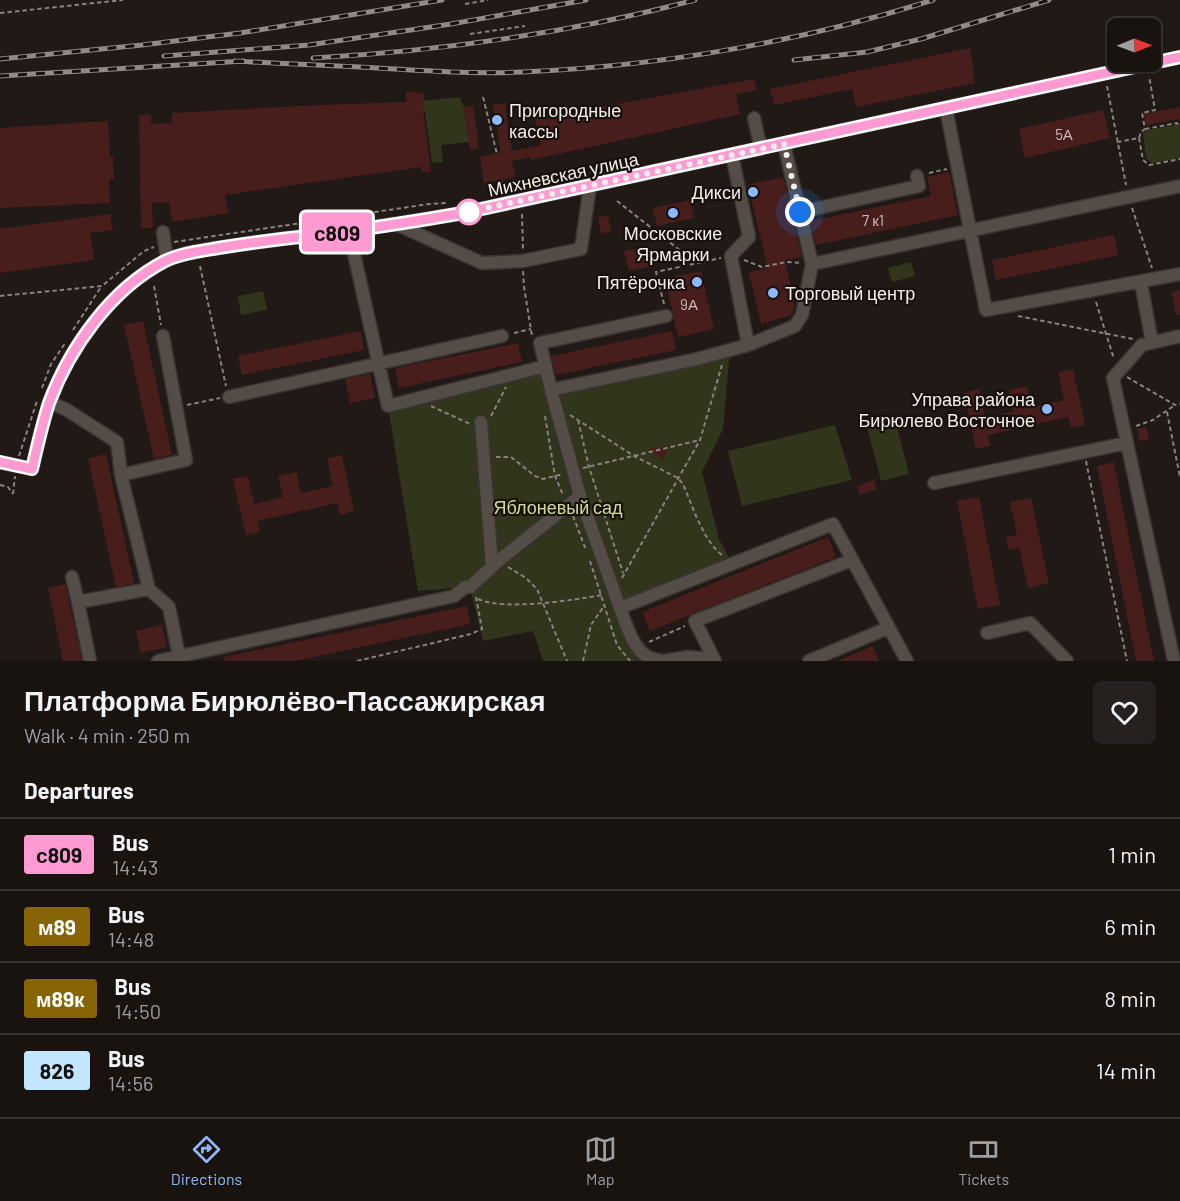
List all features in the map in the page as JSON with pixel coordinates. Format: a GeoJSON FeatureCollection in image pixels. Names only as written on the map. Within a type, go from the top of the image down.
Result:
{"type":"FeatureCollection","features":[{"type":"Feature","properties":{"kind":"street","name":"Михневская улица"},"geometry":{"type":"LineString","coordinates":[[1161,61],[1180,57]]}},
{"type":"Feature","properties":{"kind":"street","name":"Михневская улица"},"geometry":{"type":"LineString","coordinates":[[0,462],[32,469],[50,402],[68,362],[83,338],[107,307],[135,280],[167,260],[195,251],[349,231],[463,213],[1113,72]]}},
{"type":"Feature","properties":{"kind":"street"},"geometry":{"type":"LineString","coordinates":[[946,109],[986,310],[1180,274]]}},
{"type":"Feature","properties":{"kind":"street"},"geometry":{"type":"LineString","coordinates":[[754,118],[761,149]]}},
{"type":"Feature","properties":{"kind":"street"},"geometry":{"type":"LineString","coordinates":[[551,390],[723,352],[748,345],[795,326],[802,315],[812,264],[784,144]]}},
{"type":"Feature","properties":{"kind":"street"},"geometry":{"type":"LineString","coordinates":[[732,155],[749,237],[731,256],[748,345]]}},
{"type":"Feature","properties":{"kind":"street"},"geometry":{"type":"LineString","coordinates":[[800,212],[919,186],[917,176]]}},
{"type":"Feature","properties":{"kind":"street"},"geometry":{"type":"LineString","coordinates":[[397,224],[482,263],[523,261],[581,249],[590,186]]}},
{"type":"Feature","properties":{"kind":"street"},"geometry":{"type":"LineString","coordinates":[[812,264],[1180,186]]}},
{"type":"Feature","properties":{"kind":"street"},"geometry":{"type":"LineString","coordinates":[[349,231],[388,406],[546,366]]}},
{"type":"Feature","properties":{"kind":"street"},"geometry":{"type":"LineString","coordinates":[[163,232],[167,260]]}},
{"type":"Feature","properties":{"kind":"street"},"geometry":{"type":"LineString","coordinates":[[1141,282],[1152,342]]}},
{"type":"Feature","properties":{"kind":"street"},"geometry":{"type":"LineString","coordinates":[[666,316],[540,343],[580,496],[633,639],[648,657],[663,661],[688,657],[714,660]]}},
{"type":"Feature","properties":{"kind":"street"},"geometry":{"type":"LineString","coordinates":[[121,475],[186,460],[163,336]]}},
{"type":"Feature","properties":{"kind":"street"},"geometry":{"type":"LineString","coordinates":[[229,397],[502,336]]}},
{"type":"Feature","properties":{"kind":"street"},"geometry":{"type":"LineString","coordinates":[[1174,661],[1113,378],[1142,345],[1180,336]]}},
{"type":"Feature","properties":{"kind":"street"},"geometry":{"type":"LineString","coordinates":[[50,402],[67,410],[117,442],[121,475],[149,589],[169,607],[179,656]]}},
{"type":"Feature","properties":{"kind":"street"},"geometry":{"type":"LineString","coordinates":[[484,423],[483,458],[495,564]]}},
{"type":"Feature","properties":{"kind":"street"},"geometry":{"type":"LineString","coordinates":[[934,483],[1127,443]]}},
{"type":"Feature","properties":{"kind":"street"},"geometry":{"type":"LineString","coordinates":[[158,661],[454,596],[465,587],[470,586],[580,496]]}},
{"type":"Feature","properties":{"kind":"street"},"geometry":{"type":"LineString","coordinates":[[620,609],[833,524],[907,661]]}},
{"type":"Feature","properties":{"kind":"street"},"geometry":{"type":"LineString","coordinates":[[714,660],[695,621],[852,560]]}},
{"type":"Feature","properties":{"kind":"street"},"geometry":{"type":"LineString","coordinates":[[72,577],[90,661]]}},
{"type":"Feature","properties":{"kind":"street"},"geometry":{"type":"LineString","coordinates":[[78,602],[149,589]]}},
{"type":"Feature","properties":{"kind":"street"},"geometry":{"type":"LineString","coordinates":[[987,633],[1030,622],[1067,661]]}},
{"type":"Feature","properties":{"kind":"street"},"geometry":{"type":"LineString","coordinates":[[808,661],[888,628]]}},
{"type":"Feature","properties":{"kind":"path"},"geometry":{"type":"LineString","coordinates":[[0,13],[123,0]]}},
{"type":"Feature","properties":{"kind":"path"},"geometry":{"type":"LineString","coordinates":[[465,4],[488,0]]}},
{"type":"Feature","properties":{"kind":"path"},"geometry":{"type":"LineString","coordinates":[[470,34],[525,26]]}},
{"type":"Feature","properties":{"kind":"path"},"geometry":{"type":"LineString","coordinates":[[1145,129],[1142,113],[1155,110],[1149,76]]}},
{"type":"Feature","properties":{"kind":"path"},"geometry":{"type":"LineString","coordinates":[[1107,86],[1128,197],[1156,279]]}},
{"type":"Feature","properties":{"kind":"path"},"geometry":{"type":"LineString","coordinates":[[483,97],[497,154]]}},
{"type":"Feature","properties":{"kind":"path"},"geometry":{"type":"LineString","coordinates":[[1177,122],[1145,129],[1139,138],[1143,160],[1149,165],[1180,159]]}},
{"type":"Feature","properties":{"kind":"path"},"geometry":{"type":"LineString","coordinates":[[1117,142],[1139,138]]}},
{"type":"Feature","properties":{"kind":"path"},"geometry":{"type":"LineString","coordinates":[[917,176],[958,167]]}},
{"type":"Feature","properties":{"kind":"path"},"geometry":{"type":"LineString","coordinates":[[501,180],[505,194]]}},
{"type":"Feature","properties":{"kind":"path"},"geometry":{"type":"LineString","coordinates":[[617,201],[696,263]]}},
{"type":"Feature","properties":{"kind":"path"},"geometry":{"type":"LineString","coordinates":[[666,316],[656,272],[731,256],[762,267],[786,262],[812,264]]}},
{"type":"Feature","properties":{"kind":"path"},"geometry":{"type":"LineString","coordinates":[[175,407],[229,397],[200,266]]}},
{"type":"Feature","properties":{"kind":"path"},"geometry":{"type":"LineString","coordinates":[[0,297],[102,286],[124,267]]}},
{"type":"Feature","properties":{"kind":"path"},"geometry":{"type":"LineString","coordinates":[[154,286],[163,336]]}},
{"type":"Feature","properties":{"kind":"path"},"geometry":{"type":"LineString","coordinates":[[524,287],[530,324]]}},
{"type":"Feature","properties":{"kind":"path"},"geometry":{"type":"LineString","coordinates":[[1018,316],[1152,342]]}},
{"type":"Feature","properties":{"kind":"path"},"geometry":{"type":"LineString","coordinates":[[502,336],[531,329]]}},
{"type":"Feature","properties":{"kind":"path"},"geometry":{"type":"LineString","coordinates":[[583,661],[591,625],[614,592],[699,440],[721,373],[723,352]]}},
{"type":"Feature","properties":{"kind":"path"},"geometry":{"type":"LineString","coordinates":[[415,399],[447,413],[484,423],[514,375]]}},
{"type":"Feature","properties":{"kind":"path"},"geometry":{"type":"LineString","coordinates":[[1124,430],[1153,420],[1175,405]]}},
{"type":"Feature","properties":{"kind":"path"},"geometry":{"type":"LineString","coordinates":[[557,407],[634,456],[678,478],[683,483],[700,524],[717,552],[732,564]]}},
{"type":"Feature","properties":{"kind":"path"},"geometry":{"type":"LineString","coordinates":[[1167,412],[1180,477]]}},
{"type":"Feature","properties":{"kind":"path"},"geometry":{"type":"LineString","coordinates":[[444,417],[447,413]]}},
{"type":"Feature","properties":{"kind":"path"},"geometry":{"type":"LineString","coordinates":[[578,420],[589,466],[624,574]]}},
{"type":"Feature","properties":{"kind":"path"},"geometry":{"type":"LineString","coordinates":[[483,458],[511,457],[535,476],[543,479],[699,440]]}},
{"type":"Feature","properties":{"kind":"path"},"geometry":{"type":"LineString","coordinates":[[1085,453],[1127,661]]}},
{"type":"Feature","properties":{"kind":"path"},"geometry":{"type":"LineString","coordinates":[[0,485],[8,487],[13,494]]}},
{"type":"Feature","properties":{"kind":"path"},"geometry":{"type":"LineString","coordinates":[[495,564],[526,578],[537,589],[567,661]]}},
{"type":"Feature","properties":{"kind":"path"},"geometry":{"type":"LineString","coordinates":[[465,587],[480,600],[504,604],[542,603],[614,592]]}},
{"type":"Feature","properties":{"kind":"path"},"geometry":{"type":"LineString","coordinates":[[357,661],[468,635],[482,629],[476,597]]}},
{"type":"Feature","properties":{"kind":"path"},"geometry":{"type":"LineString","coordinates":[[658,637],[695,621]]}},
{"type":"Feature","properties":{"kind":"green space"},"geometry":{"type":"Polygon","coordinates":[[[459,97],[464,107],[469,142],[441,145],[443,162],[432,163],[425,112],[420,111],[423,101],[459,97]]]}},
{"type":"Feature","properties":{"kind":"green space"},"geometry":{"type":"Polygon","coordinates":[[[1180,124],[1180,158],[1152,163],[1146,158],[1143,133],[1147,130],[1180,124]]]}},
{"type":"Feature","properties":{"kind":"green space"},"geometry":{"type":"Polygon","coordinates":[[[911,262],[915,276],[892,282],[888,268],[911,262]]]}},
{"type":"Feature","properties":{"kind":"green space"},"geometry":{"type":"Polygon","coordinates":[[[263,291],[267,310],[241,315],[238,296],[263,291]]]}},
{"type":"Feature","properties":{"kind":"green space","name":"Яблоневый сад"},"geometry":{"type":"Polygon","coordinates":[[[730,350],[723,429],[702,472],[719,539],[732,564],[620,608],[633,639],[662,661],[543,661],[533,631],[483,641],[470,587],[418,591],[388,406],[546,366],[551,389],[730,350]]]}},
{"type":"Feature","properties":{"kind":"green space"},"geometry":{"type":"Polygon","coordinates":[[[894,416],[909,474],[881,481],[866,423],[894,416]]]}},
{"type":"Feature","properties":{"kind":"green space"},"geometry":{"type":"Polygon","coordinates":[[[835,425],[852,480],[742,506],[728,451],[835,425]]]}},
{"type":"Feature","properties":{"kind":"building"},"geometry":{"type":"Polygon","coordinates":[[[970,48],[975,83],[856,107],[852,89],[774,105],[770,89],[970,48]]]}},
{"type":"Feature","properties":{"kind":"building"},"geometry":{"type":"Polygon","coordinates":[[[754,79],[757,90],[736,94],[740,114],[531,160],[530,157],[512,161],[515,177],[484,183],[480,157],[501,153],[493,105],[505,103],[512,151],[541,145],[535,119],[754,79]]]}},
{"type":"Feature","properties":{"kind":"building"},"geometry":{"type":"Polygon","coordinates":[[[406,92],[424,93],[423,110],[431,171],[422,172],[421,167],[225,195],[228,213],[172,222],[169,202],[152,203],[153,228],[141,228],[139,115],[151,115],[151,124],[172,123],[172,113],[406,102],[406,92]]]}},
{"type":"Feature","properties":{"kind":"building"},"geometry":{"type":"Polygon","coordinates":[[[473,106],[479,148],[470,150],[464,107],[473,106]]]}},
{"type":"Feature","properties":{"kind":"building"},"geometry":{"type":"Polygon","coordinates":[[[1180,107],[1180,119],[1146,125],[1144,114],[1180,107]]]}},
{"type":"Feature","properties":{"kind":"building"},"geometry":{"type":"Polygon","coordinates":[[[1103,110],[1110,138],[1025,158],[1019,129],[1103,110]]]}},
{"type":"Feature","properties":{"kind":"building"},"geometry":{"type":"Polygon","coordinates":[[[108,121],[114,179],[109,179],[110,203],[0,208],[0,128],[108,121]]]}},
{"type":"Feature","properties":{"kind":"building"},"geometry":{"type":"Polygon","coordinates":[[[949,172],[958,215],[816,245],[810,221],[931,196],[927,177],[949,172]]]}},
{"type":"Feature","properties":{"kind":"building"},"geometry":{"type":"Polygon","coordinates":[[[783,177],[802,257],[785,260],[795,306],[792,315],[761,324],[749,272],[768,268],[748,185],[783,177]]]}},
{"type":"Feature","properties":{"kind":"building","name":"Московские Ярмарки"},"geometry":{"type":"Polygon","coordinates":[[[690,200],[694,218],[657,226],[653,208],[690,200]]]}},
{"type":"Feature","properties":{"kind":"building"},"geometry":{"type":"Polygon","coordinates":[[[110,214],[113,230],[90,233],[94,260],[0,273],[0,229],[110,214]]]}},
{"type":"Feature","properties":{"kind":"building"},"geometry":{"type":"Polygon","coordinates":[[[608,216],[611,232],[601,233],[598,217],[608,216]]]}},
{"type":"Feature","properties":{"kind":"building"},"geometry":{"type":"Polygon","coordinates":[[[1114,235],[1118,255],[996,280],[992,260],[1114,235]]]}},
{"type":"Feature","properties":{"kind":"building"},"geometry":{"type":"Polygon","coordinates":[[[651,246],[655,265],[629,271],[624,251],[651,246]]]}},
{"type":"Feature","properties":{"kind":"building"},"geometry":{"type":"Polygon","coordinates":[[[701,271],[714,329],[678,337],[665,278],[701,271]]]}},
{"type":"Feature","properties":{"kind":"building"},"geometry":{"type":"Polygon","coordinates":[[[1180,290],[1180,315],[1176,315],[1171,292],[1180,290]]]}},
{"type":"Feature","properties":{"kind":"building"},"geometry":{"type":"Polygon","coordinates":[[[143,321],[172,455],[154,459],[124,325],[143,321]]]}},
{"type":"Feature","properties":{"kind":"building"},"geometry":{"type":"Polygon","coordinates":[[[361,331],[364,350],[242,375],[238,356],[361,331]]]}},
{"type":"Feature","properties":{"kind":"building"},"geometry":{"type":"Polygon","coordinates":[[[672,331],[676,350],[556,375],[551,356],[672,331]]]}},
{"type":"Feature","properties":{"kind":"building"},"geometry":{"type":"Polygon","coordinates":[[[518,343],[522,362],[399,388],[395,368],[518,343]]]}},
{"type":"Feature","properties":{"kind":"building","name":"Управа района Бирюлево Восточное"},"geometry":{"type":"Polygon","coordinates":[[[1073,369],[1085,425],[1071,428],[1068,417],[988,435],[990,446],[976,449],[964,393],[979,389],[985,418],[1014,411],[1009,390],[1027,386],[1032,407],[1064,400],[1058,372],[1073,369]]]}},
{"type":"Feature","properties":{"kind":"building"},"geometry":{"type":"Polygon","coordinates":[[[370,374],[375,398],[350,403],[345,379],[370,374]]]}},
{"type":"Feature","properties":{"kind":"building"},"geometry":{"type":"Polygon","coordinates":[[[1146,427],[1149,440],[1140,441],[1137,429],[1146,427]]]}},
{"type":"Feature","properties":{"kind":"building"},"geometry":{"type":"Polygon","coordinates":[[[669,445],[663,460],[649,449],[669,445]]]}},
{"type":"Feature","properties":{"kind":"building"},"geometry":{"type":"Polygon","coordinates":[[[106,454],[134,583],[116,587],[88,458],[106,454]]]}},
{"type":"Feature","properties":{"kind":"building"},"geometry":{"type":"Polygon","coordinates":[[[342,455],[354,511],[340,515],[337,503],[257,521],[260,532],[246,535],[233,479],[248,476],[254,504],[283,497],[278,476],[296,472],[301,493],[333,486],[327,458],[342,455]]]}},
{"type":"Feature","properties":{"kind":"building"},"geometry":{"type":"Polygon","coordinates":[[[1114,462],[1154,661],[1136,661],[1097,466],[1114,462]]]}},
{"type":"Feature","properties":{"kind":"building"},"geometry":{"type":"Polygon","coordinates":[[[874,480],[877,489],[860,495],[857,486],[874,480]]]}},
{"type":"Feature","properties":{"kind":"building"},"geometry":{"type":"Polygon","coordinates":[[[979,497],[1000,605],[978,609],[957,501],[979,497]]]}},
{"type":"Feature","properties":{"kind":"building"},"geometry":{"type":"Polygon","coordinates":[[[1031,498],[1049,583],[1028,588],[1019,547],[1009,550],[1006,537],[1017,535],[1010,502],[1031,498]]]}},
{"type":"Feature","properties":{"kind":"building"},"geometry":{"type":"Polygon","coordinates":[[[828,537],[836,557],[650,631],[642,612],[828,537]]]}},
{"type":"Feature","properties":{"kind":"building"},"geometry":{"type":"Polygon","coordinates":[[[65,584],[82,661],[63,661],[48,588],[65,584]]]}},
{"type":"Feature","properties":{"kind":"building"},"geometry":{"type":"Polygon","coordinates":[[[467,606],[470,624],[295,661],[224,661],[224,657],[467,606]]]}},
{"type":"Feature","properties":{"kind":"building"},"geometry":{"type":"Polygon","coordinates":[[[162,625],[167,647],[141,653],[136,631],[162,625]]]}},
{"type":"Feature","properties":{"kind":"building"},"geometry":{"type":"Polygon","coordinates":[[[873,646],[879,661],[838,661],[873,646]]]}},
{"type":"Feature","properties":{"kind":"railway"},"geometry":{"type":"LineString","coordinates":[[0,59],[240,33],[442,0]]}},
{"type":"Feature","properties":{"kind":"railway"},"geometry":{"type":"LineString","coordinates":[[164,56],[309,45],[451,24],[586,0]]}},
{"type":"Feature","properties":{"kind":"railway"},"geometry":{"type":"LineString","coordinates":[[313,58],[409,51],[505,39],[601,22],[695,0]]}},
{"type":"Feature","properties":{"kind":"railway"},"geometry":{"type":"LineString","coordinates":[[235,61],[467,72],[574,69],[730,50],[832,28],[933,0]]}},
{"type":"Feature","properties":{"kind":"railway"},"geometry":{"type":"LineString","coordinates":[[794,60],[867,52],[921,39],[1049,0]]}},
{"type":"Feature","properties":{"kind":"railway"},"geometry":{"type":"LineString","coordinates":[[0,76],[244,61]]}},
{"type":"Feature","properties":{"kind":"bus line","name":"с809"},"geometry":{"type":"LineString","coordinates":[[0,462],[32,469],[50,402],[63,370],[83,338],[107,307],[135,280],[167,260],[195,251],[349,231],[463,213],[1180,57]]}},
{"type":"Feature","properties":{"kind":"place","name":"Пригородные кассы"},"geometry":{"type":"Point","coordinates":[497,120]}},
{"type":"Feature","properties":{"kind":"place","name":"Дикси"},"geometry":{"type":"Point","coordinates":[753,192]}},
{"type":"Feature","properties":{"kind":"place","name":"Московские Ярмарки"},"geometry":{"type":"Point","coordinates":[673,213]}},
{"type":"Feature","properties":{"kind":"place","name":"Пятёрочка"},"geometry":{"type":"Point","coordinates":[697,282]}},
{"type":"Feature","properties":{"kind":"place","name":"Торговый центр"},"geometry":{"type":"Point","coordinates":[773,293]}},
{"type":"Feature","properties":{"kind":"place","name":"Управа района Бирюлево Восточное"},"geometry":{"type":"Point","coordinates":[1047,409]}},
{"type":"Feature","properties":{"kind":"route"},"geometry":{"type":"LineString","coordinates":[[469,212],[463,213],[784,144],[800,212]]}}]}
